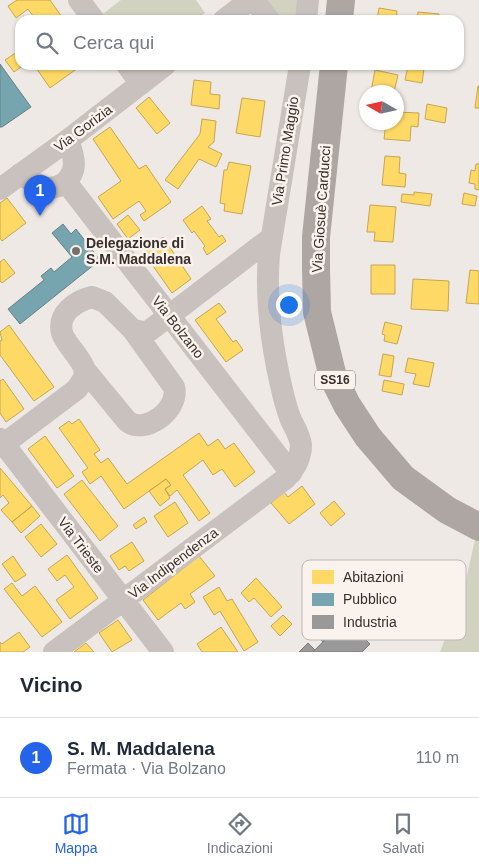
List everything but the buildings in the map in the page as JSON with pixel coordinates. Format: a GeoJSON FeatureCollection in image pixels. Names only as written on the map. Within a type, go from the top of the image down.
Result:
{"type":"FeatureCollection","features":[{"type":"Feature","properties":{"kind":"main road"},"geometry":{"type":"LineString","coordinates":[[340,15],[342,0]]}},
{"type":"Feature","properties":{"kind":"main road","name":"Via Giosuè Carducci"},"geometry":{"type":"LineString","coordinates":[[333,70],[316,237],[317,312],[333,377],[347,405],[368,437],[404,478],[447,510],[479,528]]}},
{"type":"Feature","properties":{"kind":"street"},"geometry":{"type":"LineString","coordinates":[[79,0],[90,15]]}},
{"type":"Feature","properties":{"kind":"street"},"geometry":{"type":"LineString","coordinates":[[230,15],[250,0]]}},
{"type":"Feature","properties":{"kind":"street"},"geometry":{"type":"LineString","coordinates":[[254,0],[265,15]]}},
{"type":"Feature","properties":{"kind":"street"},"geometry":{"type":"LineString","coordinates":[[306,15],[308,0]]}},
{"type":"Feature","properties":{"kind":"street"},"geometry":{"type":"LineString","coordinates":[[130,70],[140,84]]}},
{"type":"Feature","properties":{"kind":"street","name":"Via Gorizia"},"geometry":{"type":"LineString","coordinates":[[0,189],[68,140],[158,70]]}},
{"type":"Feature","properties":{"kind":"street","name":"Via Primo Maggio"},"geometry":{"type":"LineString","coordinates":[[291,473],[301,447],[300,439],[291,420],[270,338],[267,284],[271,238],[299,70]]}},
{"type":"Feature","properties":{"kind":"street"},"geometry":{"type":"LineString","coordinates":[[20,174],[48,188],[55,188],[66,182],[71,176],[74,167],[73,154],[68,140]]}},
{"type":"Feature","properties":{"kind":"street","name":"Via Bolzano"},"geometry":{"type":"LineString","coordinates":[[66,182],[291,473]]}},
{"type":"Feature","properties":{"kind":"street"},"geometry":{"type":"LineString","coordinates":[[144,338],[169,316],[271,238]]}},
{"type":"Feature","properties":{"kind":"street"},"geometry":{"type":"LineString","coordinates":[[1,443],[81,380],[82,362],[62,333],[63,317],[74,305],[85,299],[98,298],[111,307],[122,320],[144,338],[174,387],[175,393],[173,402],[160,417],[146,425],[140,426],[132,424],[101,390],[81,380]]}},
{"type":"Feature","properties":{"kind":"street","name":"Via Trieste"},"geometry":{"type":"LineString","coordinates":[[1,443],[163,652]]}},
{"type":"Feature","properties":{"kind":"street","name":"Via Indipendenza"},"geometry":{"type":"LineString","coordinates":[[54,652],[291,473]]}},
{"type":"Feature","properties":{"kind":"green space"},"geometry":{"type":"Polygon","coordinates":[[[121,0],[196,0],[205,13],[202,15],[101,15],[121,0]]]}},
{"type":"Feature","properties":{"kind":"green space"},"geometry":{"type":"Polygon","coordinates":[[[264,0],[305,0],[303,15],[273,15],[264,0]]]}},
{"type":"Feature","properties":{"kind":"green space"},"geometry":{"type":"Polygon","coordinates":[[[479,522],[479,652],[440,652],[445,640],[466,640],[466,580],[479,522]]]}},
{"type":"Feature","properties":{"kind":"place","name":"S. M. Maddalena"},"geometry":{"type":"Point","coordinates":[40,216]}},
{"type":"Feature","properties":{"kind":"place","name":"Delegazione di S.M. Maddalena"},"geometry":{"type":"Point","coordinates":[76,251]}}]}
